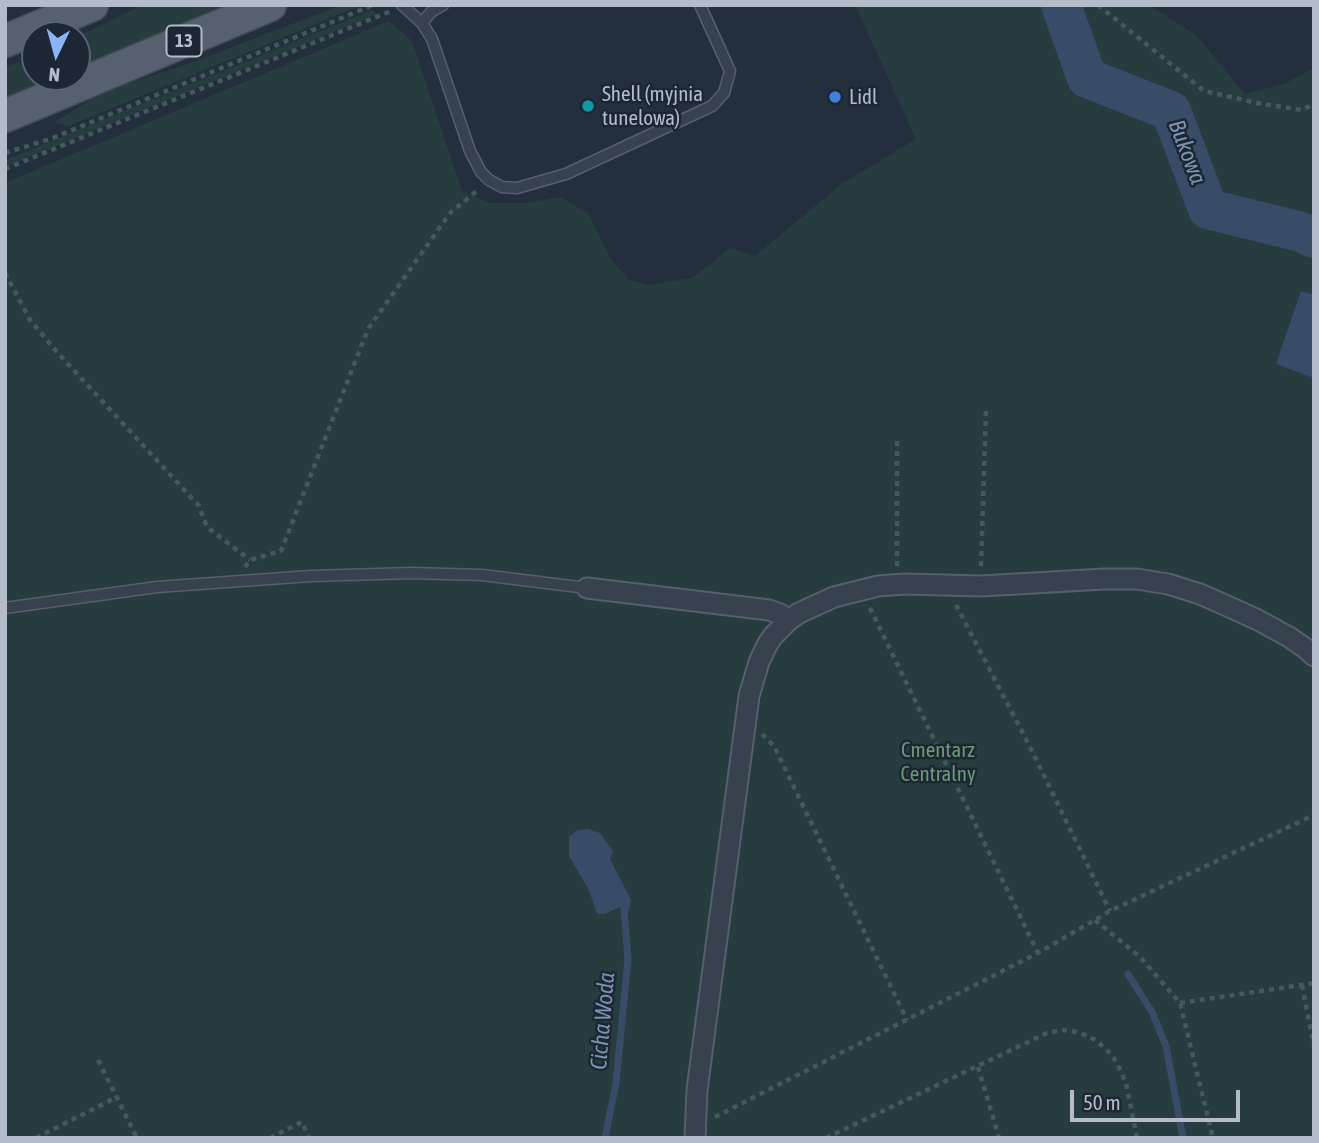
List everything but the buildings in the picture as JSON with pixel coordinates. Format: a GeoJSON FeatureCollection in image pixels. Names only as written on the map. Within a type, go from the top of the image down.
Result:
{"type":"FeatureCollection","features":[{"type":"Feature","properties":{"kind":"main road"},"geometry":{"type":"LineString","coordinates":[[5,41],[92,5]]}},
{"type":"Feature","properties":{"kind":"main road","name":"13"},"geometry":{"type":"LineString","coordinates":[[5,116],[270,5]]}},
{"type":"Feature","properties":{"kind":"street"},"geometry":{"type":"LineString","coordinates":[[695,1132],[697,1090],[750,696],[759,662],[773,636],[789,620],[834,597],[861,589],[897,584],[981,586],[1137,579],[1168,584],[1200,594],[1258,620],[1314,656]]}},
{"type":"Feature","properties":{"kind":"street"},"geometry":{"type":"LineString","coordinates":[[587,588],[769,610],[789,620]]}},
{"type":"Feature","properties":{"kind":"lane"},"geometry":{"type":"LineString","coordinates":[[422,23],[431,12],[443,5]]}},
{"type":"Feature","properties":{"kind":"lane"},"geometry":{"type":"LineString","coordinates":[[402,6],[422,23],[432,40],[470,151],[481,172],[502,187],[517,188],[566,174],[712,106],[724,93],[730,71],[701,5]]}},
{"type":"Feature","properties":{"kind":"lane"},"geometry":{"type":"LineString","coordinates":[[5,608],[158,587],[411,573],[482,575],[587,588]]}},
{"type":"Feature","properties":{"kind":"path"},"geometry":{"type":"LineString","coordinates":[[5,153],[53,138],[373,5]]}},
{"type":"Feature","properties":{"kind":"path"},"geometry":{"type":"LineString","coordinates":[[1098,5],[1204,91],[1302,110],[1314,104]]}},
{"type":"Feature","properties":{"kind":"path"},"geometry":{"type":"LineString","coordinates":[[5,169],[402,6]]}},
{"type":"Feature","properties":{"kind":"path"},"geometry":{"type":"LineString","coordinates":[[234,581],[250,560],[281,551],[369,329],[450,213],[489,180]]}},
{"type":"Feature","properties":{"kind":"path"},"geometry":{"type":"LineString","coordinates":[[5,274],[30,320],[57,352],[199,506],[207,527],[250,560]]}},
{"type":"Feature","properties":{"kind":"path"},"geometry":{"type":"LineString","coordinates":[[981,586],[986,409]]}},
{"type":"Feature","properties":{"kind":"path"},"geometry":{"type":"LineString","coordinates":[[897,441],[897,584]]}},
{"type":"Feature","properties":{"kind":"path"},"geometry":{"type":"LineString","coordinates":[[945,584],[1029,745],[1110,911]]}},
{"type":"Feature","properties":{"kind":"path"},"geometry":{"type":"LineString","coordinates":[[861,589],[1038,953]]}},
{"type":"Feature","properties":{"kind":"path"},"geometry":{"type":"LineString","coordinates":[[745,727],[756,730],[774,746],[907,1020]]}},
{"type":"Feature","properties":{"kind":"path"},"geometry":{"type":"LineString","coordinates":[[695,1132],[1038,953],[1110,911],[1314,815]]}},
{"type":"Feature","properties":{"kind":"path"},"geometry":{"type":"LineString","coordinates":[[1095,920],[1140,957],[1180,1003],[1213,1138]]}},
{"type":"Feature","properties":{"kind":"path"},"geometry":{"type":"LineString","coordinates":[[1180,1003],[1314,983]]}},
{"type":"Feature","properties":{"kind":"path"},"geometry":{"type":"LineString","coordinates":[[1302,985],[1314,1046]]}},
{"type":"Feature","properties":{"kind":"path"},"geometry":{"type":"LineString","coordinates":[[826,1138],[1054,1031],[1072,1031],[1088,1036],[1112,1055],[1126,1083],[1137,1138]]}},
{"type":"Feature","properties":{"kind":"path"},"geometry":{"type":"LineString","coordinates":[[98,1060],[137,1138]]}},
{"type":"Feature","properties":{"kind":"path"},"geometry":{"type":"LineString","coordinates":[[978,1067],[999,1138]]}},
{"type":"Feature","properties":{"kind":"path"},"geometry":{"type":"LineString","coordinates":[[36,1138],[117,1097]]}},
{"type":"Feature","properties":{"kind":"path"},"geometry":{"type":"LineString","coordinates":[[270,1138],[302,1122],[309,1138]]}},
{"type":"Feature","properties":{"kind":"green space"},"geometry":{"type":"Polygon","coordinates":[[[143,5],[228,5],[91,63],[91,30],[143,5]]]}},
{"type":"Feature","properties":{"kind":"green space"},"geometry":{"type":"Polygon","coordinates":[[[341,5],[362,5],[66,127],[54,123],[91,99],[341,5]]]}},
{"type":"Feature","properties":{"kind":"green space","name":"Cmentarz Centralny"},"geometry":{"type":"Polygon","coordinates":[[[855,5],[1149,5],[1196,35],[1245,94],[1286,83],[1314,68],[1314,1138],[5,1138],[5,183],[389,21],[412,41],[462,191],[489,203],[527,203],[561,197],[588,214],[610,258],[629,280],[650,285],[692,278],[730,248],[755,256],[843,183],[916,139],[855,5]]]}},
{"type":"Feature","properties":{"kind":"green space"},"geometry":{"type":"Polygon","coordinates":[[[372,10],[377,14],[5,167],[5,160],[372,10]]]}},
{"type":"Feature","properties":{"kind":"green space"},"geometry":{"type":"Polygon","coordinates":[[[21,62],[21,91],[27,91],[5,100],[5,68],[21,62]]]}},
{"type":"Feature","properties":{"kind":"water"},"geometry":{"type":"Polygon","coordinates":[[[1301,291],[1314,295],[1314,378],[1276,364],[1301,291]]]}},
{"type":"Feature","properties":{"kind":"water"},"geometry":{"type":"Polygon","coordinates":[[[588,829],[600,833],[613,851],[610,859],[631,900],[629,911],[620,907],[605,914],[597,914],[589,890],[569,856],[569,836],[578,830],[588,829]]]}},
{"type":"Feature","properties":{"kind":"waterway","name":"Bukowa"},"geometry":{"type":"LineString","coordinates":[[1061,5],[1087,78],[1171,111],[1208,209],[1301,232],[1314,238]]}},
{"type":"Feature","properties":{"kind":"waterway","name":"Cicha Woda"},"geometry":{"type":"LineString","coordinates":[[605,1138],[616,1083],[628,959],[624,908]]}},
{"type":"Feature","properties":{"kind":"waterway"},"geometry":{"type":"LineString","coordinates":[[1128,974],[1152,1012],[1166,1046],[1183,1138]]}},
{"type":"Feature","properties":{"kind":"place","name":"Lidl"},"geometry":{"type":"Point","coordinates":[835,97]}},
{"type":"Feature","properties":{"kind":"place","name":"Shell (myjnia tunelowa)"},"geometry":{"type":"Point","coordinates":[588,106]}}]}
